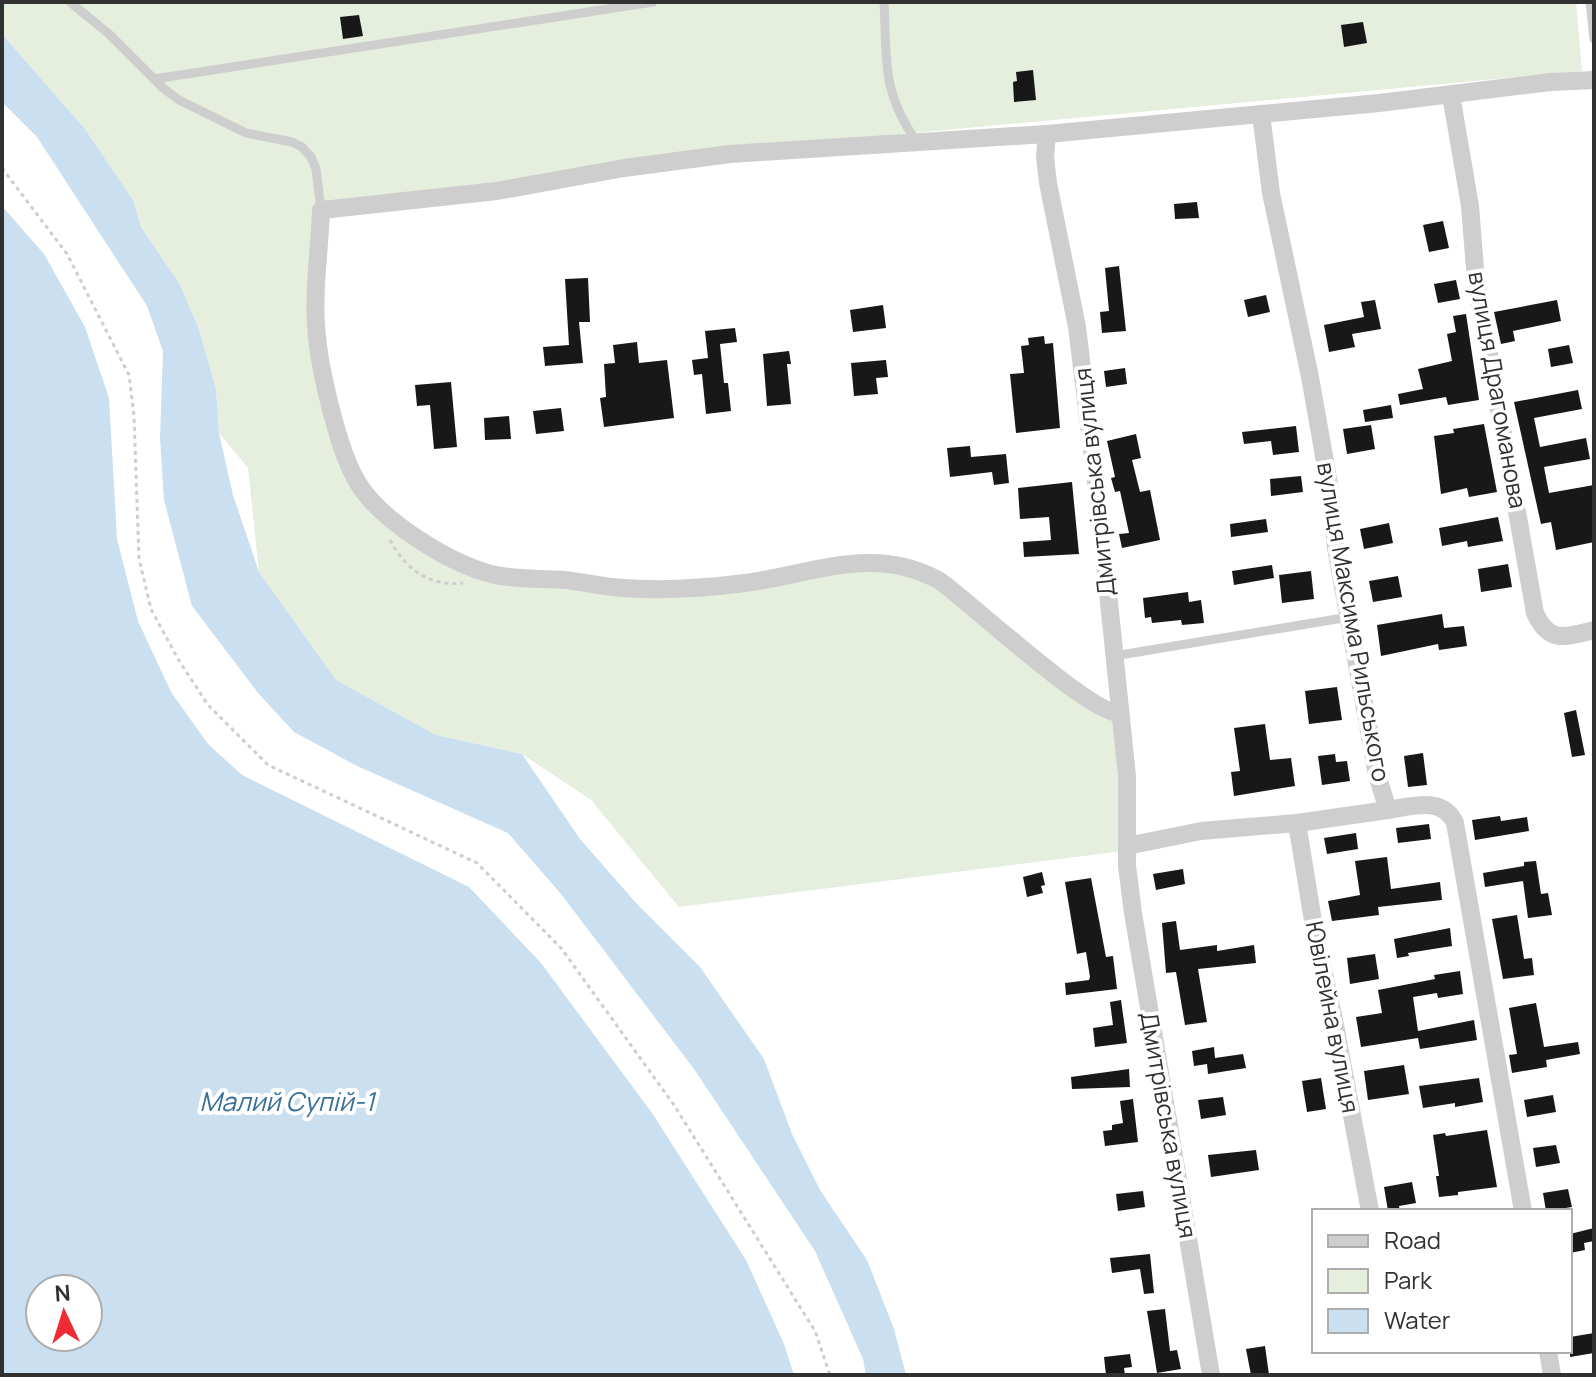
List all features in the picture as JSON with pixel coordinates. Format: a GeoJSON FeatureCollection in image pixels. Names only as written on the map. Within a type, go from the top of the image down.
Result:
{"type":"FeatureCollection","features":[{"type":"Feature","properties":{"kind":"street"},"geometry":{"type":"LineString","coordinates":[[1119,713],[1108,712],[1057,676],[940,581],[920,570],[895,563],[876,561],[836,565],[785,577],[717,587],[642,589],[495,575],[437,551],[370,500],[357,481],[344,450],[316,326],[321,210],[497,191],[603,171],[730,154],[1047,134],[1594,80]]}},
{"type":"Feature","properties":{"kind":"street","name":"вулиця Драгоманова"},"geometry":{"type":"LineString","coordinates":[[1451,95],[1470,206],[1476,281],[1535,613],[1551,635],[1565,636],[1594,630]]}},
{"type":"Feature","properties":{"kind":"street","name":"вулиця Максима Рильського"},"geometry":{"type":"LineString","coordinates":[[1261,114],[1271,193],[1310,377],[1336,548],[1375,767],[1388,810],[1435,805],[1449,813],[1455,823],[1523,1209]]}},
{"type":"Feature","properties":{"kind":"street","name":"Дмитрівська вулиця"},"geometry":{"type":"LineString","coordinates":[[1047,134],[1046,172],[1080,342],[1128,790],[1127,846],[1134,924],[1211,1375]]}},
{"type":"Feature","properties":{"kind":"street"},"geometry":{"type":"LineString","coordinates":[[1127,846],[1201,831],[1297,823],[1388,810]]}},
{"type":"Feature","properties":{"kind":"street","name":"Ювілейна вулиця"},"geometry":{"type":"LineString","coordinates":[[1297,823],[1370,1209]]}},
{"type":"Feature","properties":{"kind":"street"},"geometry":{"type":"LineString","coordinates":[[1548,1353],[1552,1375]]}},
{"type":"Feature","properties":{"kind":"lane"},"geometry":{"type":"LineString","coordinates":[[70,2],[179,100],[257,136],[292,142],[302,147],[316,169],[321,210]]}},
{"type":"Feature","properties":{"kind":"lane"},"geometry":{"type":"LineString","coordinates":[[154,79],[653,2]]}},
{"type":"Feature","properties":{"kind":"lane"},"geometry":{"type":"LineString","coordinates":[[884,2],[890,86],[900,118],[917,142]]}},
{"type":"Feature","properties":{"kind":"lane"},"geometry":{"type":"LineString","coordinates":[[1590,2],[1594,39]]}},
{"type":"Feature","properties":{"kind":"lane"},"geometry":{"type":"LineString","coordinates":[[1114,656],[1349,617]]}},
{"type":"Feature","properties":{"kind":"path"},"geometry":{"type":"LineString","coordinates":[[2,168],[67,254],[129,375],[134,416],[139,559],[151,609],[208,705],[268,765],[477,863],[561,948],[674,1105],[815,1331],[830,1375]]}},
{"type":"Feature","properties":{"kind":"green space"},"geometry":{"type":"Polygon","coordinates":[[[2,2],[1576,2],[1582,71],[891,135],[554,177],[328,200],[311,279],[339,452],[411,542],[522,586],[612,593],[880,566],[930,581],[1006,642],[1042,676],[1082,705],[1114,719],[1123,851],[679,907],[591,800],[522,754],[436,735],[336,680],[259,572],[248,468],[219,433],[216,389],[199,329],[179,283],[141,227],[133,200],[85,129],[2,34],[2,2]]]}},
{"type":"Feature","properties":{"kind":"water"},"geometry":{"type":"Polygon","coordinates":[[[2,34],[85,129],[133,200],[141,227],[179,283],[199,329],[216,389],[219,433],[233,495],[259,572],[336,680],[436,735],[522,754],[580,839],[637,904],[700,967],[764,1059],[792,1134],[820,1190],[867,1260],[894,1329],[906,1375],[866,1375],[863,1359],[815,1251],[694,1069],[561,894],[508,833],[357,766],[294,732],[258,693],[192,606],[164,500],[160,438],[163,351],[147,306],[37,137],[2,102],[2,34]]]}},
{"type":"Feature","properties":{"kind":"water","name":"Малий Супій-1"},"geometry":{"type":"Polygon","coordinates":[[[2,206],[44,254],[85,327],[109,398],[117,539],[138,621],[171,692],[208,744],[242,775],[469,887],[541,963],[652,1113],[746,1260],[784,1344],[794,1375],[2,1375],[2,206]]]}},
{"type":"Feature","properties":{"kind":"building"},"geometry":{"type":"Polygon","coordinates":[[[359,15],[363,36],[343,39],[340,17],[359,15]]]}},
{"type":"Feature","properties":{"kind":"building"},"geometry":{"type":"Polygon","coordinates":[[[1363,22],[1367,43],[1344,47],[1341,25],[1363,22]]]}},
{"type":"Feature","properties":{"kind":"building"},"geometry":{"type":"Polygon","coordinates":[[[1033,70],[1036,100],[1014,102],[1016,72],[1033,70]]]}},
{"type":"Feature","properties":{"kind":"building"},"geometry":{"type":"Polygon","coordinates":[[[1197,202],[1199,218],[1175,219],[1174,204],[1197,202]]]}},
{"type":"Feature","properties":{"kind":"building"},"geometry":{"type":"Polygon","coordinates":[[[1443,221],[1449,248],[1429,252],[1423,225],[1443,221]]]}},
{"type":"Feature","properties":{"kind":"building"},"geometry":{"type":"Polygon","coordinates":[[[1119,266],[1126,331],[1102,333],[1100,312],[1109,311],[1105,268],[1119,266]]]}},
{"type":"Feature","properties":{"kind":"building"},"geometry":{"type":"Polygon","coordinates":[[[588,278],[590,322],[579,322],[583,363],[545,366],[543,347],[569,345],[565,279],[588,278]]]}},
{"type":"Feature","properties":{"kind":"building"},"geometry":{"type":"Polygon","coordinates":[[[1456,280],[1460,299],[1438,303],[1434,284],[1456,280]]]}},
{"type":"Feature","properties":{"kind":"building"},"geometry":{"type":"Polygon","coordinates":[[[1266,295],[1270,312],[1248,317],[1244,300],[1266,295]]]}},
{"type":"Feature","properties":{"kind":"building"},"geometry":{"type":"Polygon","coordinates":[[[1375,300],[1381,329],[1352,334],[1355,347],[1329,352],[1324,325],[1364,317],[1361,302],[1375,300]]]}},
{"type":"Feature","properties":{"kind":"building"},"geometry":{"type":"Polygon","coordinates":[[[1557,300],[1561,321],[1513,331],[1515,341],[1501,344],[1494,312],[1557,300]]]}},
{"type":"Feature","properties":{"kind":"building"},"geometry":{"type":"Polygon","coordinates":[[[883,305],[886,328],[853,332],[850,310],[883,305]]]}},
{"type":"Feature","properties":{"kind":"building"},"geometry":{"type":"Polygon","coordinates":[[[1466,314],[1479,400],[1448,405],[1446,397],[1400,405],[1398,394],[1423,389],[1418,369],[1452,361],[1447,334],[1456,332],[1453,316],[1466,314]]]}},
{"type":"Feature","properties":{"kind":"building"},"geometry":{"type":"Polygon","coordinates":[[[735,328],[737,342],[720,344],[731,411],[706,414],[702,374],[694,375],[692,360],[708,358],[705,331],[735,328]]]}},
{"type":"Feature","properties":{"kind":"building"},"geometry":{"type":"Polygon","coordinates":[[[1044,336],[1045,344],[1053,343],[1060,428],[1016,433],[1010,374],[1024,373],[1021,346],[1029,345],[1028,338],[1044,336]]]}},
{"type":"Feature","properties":{"kind":"building"},"geometry":{"type":"Polygon","coordinates":[[[637,342],[639,363],[667,360],[674,418],[604,427],[600,398],[606,397],[604,364],[615,363],[613,345],[637,342]]]}},
{"type":"Feature","properties":{"kind":"building"},"geometry":{"type":"Polygon","coordinates":[[[1569,345],[1573,363],[1551,367],[1548,349],[1569,345]]]}},
{"type":"Feature","properties":{"kind":"building"},"geometry":{"type":"Polygon","coordinates":[[[789,351],[791,364],[787,364],[791,404],[767,406],[763,354],[789,351]]]}},
{"type":"Feature","properties":{"kind":"building"},"geometry":{"type":"Polygon","coordinates":[[[886,360],[888,377],[876,378],[878,394],[854,396],[851,363],[886,360]]]}},
{"type":"Feature","properties":{"kind":"building"},"geometry":{"type":"Polygon","coordinates":[[[1125,368],[1127,384],[1106,387],[1104,371],[1125,368]]]}},
{"type":"Feature","properties":{"kind":"building"},"geometry":{"type":"Polygon","coordinates":[[[451,382],[457,447],[434,449],[430,405],[417,406],[415,385],[451,382]]]}},
{"type":"Feature","properties":{"kind":"building"},"geometry":{"type":"Polygon","coordinates":[[[1578,390],[1582,409],[1534,418],[1540,447],[1586,438],[1590,459],[1544,467],[1549,493],[1594,485],[1594,542],[1556,550],[1551,522],[1541,524],[1514,402],[1578,390]]]}},
{"type":"Feature","properties":{"kind":"building"},"geometry":{"type":"Polygon","coordinates":[[[1391,405],[1393,418],[1365,422],[1363,410],[1391,405]]]}},
{"type":"Feature","properties":{"kind":"building"},"geometry":{"type":"Polygon","coordinates":[[[561,408],[564,431],[536,434],[533,411],[561,408]]]}},
{"type":"Feature","properties":{"kind":"building"},"geometry":{"type":"Polygon","coordinates":[[[509,416],[511,439],[485,440],[484,418],[509,416]]]}},
{"type":"Feature","properties":{"kind":"building"},"geometry":{"type":"Polygon","coordinates":[[[1484,424],[1497,492],[1469,497],[1467,488],[1441,494],[1434,436],[1484,424]]]}},
{"type":"Feature","properties":{"kind":"building"},"geometry":{"type":"Polygon","coordinates":[[[1371,425],[1375,449],[1347,454],[1343,429],[1371,425]]]}},
{"type":"Feature","properties":{"kind":"building"},"geometry":{"type":"Polygon","coordinates":[[[1296,426],[1299,452],[1273,455],[1271,441],[1244,444],[1242,432],[1296,426]]]}},
{"type":"Feature","properties":{"kind":"building"},"geometry":{"type":"Polygon","coordinates":[[[1136,434],[1141,458],[1132,460],[1140,492],[1150,490],[1160,540],[1122,548],[1119,534],[1129,533],[1120,491],[1115,492],[1111,478],[1115,477],[1107,441],[1136,434]]]}},
{"type":"Feature","properties":{"kind":"building"},"geometry":{"type":"Polygon","coordinates":[[[970,446],[971,457],[1006,454],[1009,483],[994,485],[992,472],[950,477],[947,448],[970,446]]]}},
{"type":"Feature","properties":{"kind":"building"},"geometry":{"type":"Polygon","coordinates":[[[1301,476],[1303,492],[1271,496],[1270,479],[1301,476]]]}},
{"type":"Feature","properties":{"kind":"building"},"geometry":{"type":"Polygon","coordinates":[[[1072,482],[1079,554],[1024,557],[1023,542],[1051,540],[1049,517],[1020,519],[1018,488],[1072,482]]]}},
{"type":"Feature","properties":{"kind":"building"},"geometry":{"type":"Polygon","coordinates":[[[1498,517],[1503,541],[1468,547],[1467,541],[1442,546],[1439,528],[1498,517]]]}},
{"type":"Feature","properties":{"kind":"building"},"geometry":{"type":"Polygon","coordinates":[[[1266,519],[1268,532],[1231,537],[1230,524],[1266,519]]]}},
{"type":"Feature","properties":{"kind":"building"},"geometry":{"type":"Polygon","coordinates":[[[1389,523],[1393,543],[1364,549],[1360,529],[1389,523]]]}},
{"type":"Feature","properties":{"kind":"building"},"geometry":{"type":"Polygon","coordinates":[[[1508,564],[1512,587],[1481,592],[1478,569],[1508,564]]]}},
{"type":"Feature","properties":{"kind":"building"},"geometry":{"type":"Polygon","coordinates":[[[1272,565],[1274,578],[1234,585],[1232,571],[1272,565]]]}},
{"type":"Feature","properties":{"kind":"building"},"geometry":{"type":"Polygon","coordinates":[[[1311,571],[1314,599],[1282,603],[1279,575],[1311,571]]]}},
{"type":"Feature","properties":{"kind":"building"},"geometry":{"type":"Polygon","coordinates":[[[1398,576],[1402,597],[1373,602],[1369,581],[1398,576]]]}},
{"type":"Feature","properties":{"kind":"building"},"geometry":{"type":"Polygon","coordinates":[[[1188,592],[1189,602],[1201,600],[1204,623],[1182,625],[1181,620],[1152,623],[1151,617],[1145,618],[1143,598],[1188,592]]]}},
{"type":"Feature","properties":{"kind":"building"},"geometry":{"type":"Polygon","coordinates":[[[1442,614],[1444,628],[1464,626],[1467,646],[1439,650],[1438,644],[1381,656],[1377,625],[1442,614]]]}},
{"type":"Feature","properties":{"kind":"building"},"geometry":{"type":"Polygon","coordinates":[[[1337,687],[1342,720],[1309,724],[1305,691],[1337,687]]]}},
{"type":"Feature","properties":{"kind":"building"},"geometry":{"type":"Polygon","coordinates":[[[1576,710],[1585,755],[1572,757],[1564,713],[1576,710]]]}},
{"type":"Feature","properties":{"kind":"building"},"geometry":{"type":"Polygon","coordinates":[[[1265,724],[1270,760],[1291,758],[1295,786],[1234,796],[1231,772],[1240,771],[1234,728],[1265,724]]]}},
{"type":"Feature","properties":{"kind":"building"},"geometry":{"type":"Polygon","coordinates":[[[1423,753],[1427,785],[1408,787],[1404,756],[1423,753]]]}},
{"type":"Feature","properties":{"kind":"building"},"geometry":{"type":"Polygon","coordinates":[[[1335,754],[1336,762],[1347,761],[1350,781],[1322,785],[1318,756],[1335,754]]]}},
{"type":"Feature","properties":{"kind":"building"},"geometry":{"type":"Polygon","coordinates":[[[1500,816],[1501,821],[1527,817],[1529,831],[1475,840],[1472,820],[1500,816]]]}},
{"type":"Feature","properties":{"kind":"building"},"geometry":{"type":"Polygon","coordinates":[[[1429,824],[1431,839],[1398,843],[1396,828],[1429,824]]]}},
{"type":"Feature","properties":{"kind":"building"},"geometry":{"type":"Polygon","coordinates":[[[1356,833],[1358,849],[1327,854],[1324,838],[1356,833]]]}},
{"type":"Feature","properties":{"kind":"building"},"geometry":{"type":"Polygon","coordinates":[[[1387,857],[1391,889],[1440,882],[1442,900],[1378,907],[1379,915],[1332,921],[1328,901],[1360,895],[1355,861],[1387,857]]]}},
{"type":"Feature","properties":{"kind":"building"},"geometry":{"type":"Polygon","coordinates":[[[1536,861],[1541,894],[1548,893],[1552,915],[1528,918],[1523,881],[1485,887],[1483,873],[1536,861]]]}},
{"type":"Feature","properties":{"kind":"building"},"geometry":{"type":"Polygon","coordinates":[[[1183,869],[1185,884],[1156,890],[1153,874],[1183,869]]]}},
{"type":"Feature","properties":{"kind":"building"},"geometry":{"type":"Polygon","coordinates":[[[1042,872],[1043,893],[1027,897],[1023,877],[1042,872]]]}},
{"type":"Feature","properties":{"kind":"building"},"geometry":{"type":"Polygon","coordinates":[[[1091,878],[1106,957],[1113,956],[1117,989],[1066,995],[1065,983],[1089,980],[1090,977],[1086,952],[1077,954],[1065,882],[1091,878]]]}},
{"type":"Feature","properties":{"kind":"building"},"geometry":{"type":"Polygon","coordinates":[[[1517,915],[1524,959],[1532,958],[1534,975],[1503,979],[1492,919],[1517,915]]]}},
{"type":"Feature","properties":{"kind":"building"},"geometry":{"type":"Polygon","coordinates":[[[1176,921],[1180,950],[1217,945],[1217,951],[1254,945],[1256,963],[1198,969],[1207,1022],[1185,1025],[1176,972],[1166,973],[1162,923],[1176,921]]]}},
{"type":"Feature","properties":{"kind":"building"},"geometry":{"type":"Polygon","coordinates":[[[1450,928],[1452,946],[1408,953],[1409,956],[1397,958],[1394,939],[1450,928]]]}},
{"type":"Feature","properties":{"kind":"building"},"geometry":{"type":"Polygon","coordinates":[[[1375,954],[1379,979],[1350,984],[1347,958],[1375,954]]]}},
{"type":"Feature","properties":{"kind":"building"},"geometry":{"type":"Polygon","coordinates":[[[1460,971],[1463,994],[1438,998],[1437,993],[1413,997],[1418,1031],[1474,1020],[1477,1040],[1420,1049],[1418,1038],[1361,1047],[1356,1017],[1382,1013],[1378,990],[1460,971]]]}},
{"type":"Feature","properties":{"kind":"building"},"geometry":{"type":"Polygon","coordinates":[[[1121,1000],[1127,1043],[1095,1047],[1093,1028],[1113,1025],[1110,1002],[1121,1000]]]}},
{"type":"Feature","properties":{"kind":"building"},"geometry":{"type":"Polygon","coordinates":[[[1536,1003],[1544,1047],[1578,1042],[1580,1054],[1546,1060],[1547,1067],[1512,1073],[1509,1055],[1517,1054],[1509,1008],[1536,1003]]]}},
{"type":"Feature","properties":{"kind":"building"},"geometry":{"type":"Polygon","coordinates":[[[1214,1047],[1215,1058],[1243,1054],[1246,1068],[1208,1074],[1207,1064],[1194,1066],[1192,1051],[1214,1047]]]}},
{"type":"Feature","properties":{"kind":"building"},"geometry":{"type":"Polygon","coordinates":[[[1404,1065],[1409,1094],[1368,1100],[1364,1071],[1404,1065]]]}},
{"type":"Feature","properties":{"kind":"building"},"geometry":{"type":"Polygon","coordinates":[[[1129,1069],[1130,1087],[1072,1089],[1071,1077],[1129,1069]]]}},
{"type":"Feature","properties":{"kind":"building"},"geometry":{"type":"Polygon","coordinates":[[[1321,1078],[1326,1109],[1307,1112],[1302,1081],[1321,1078]]]}},
{"type":"Feature","properties":{"kind":"building"},"geometry":{"type":"Polygon","coordinates":[[[1479,1078],[1483,1102],[1423,1108],[1419,1086],[1479,1078]]]}},
{"type":"Feature","properties":{"kind":"building"},"geometry":{"type":"Polygon","coordinates":[[[1553,1095],[1556,1112],[1527,1117],[1524,1100],[1553,1095]]]}},
{"type":"Feature","properties":{"kind":"building"},"geometry":{"type":"Polygon","coordinates":[[[1223,1097],[1226,1115],[1201,1119],[1198,1100],[1223,1097]]]}},
{"type":"Feature","properties":{"kind":"building"},"geometry":{"type":"Polygon","coordinates":[[[1133,1099],[1138,1142],[1105,1146],[1103,1131],[1112,1130],[1112,1125],[1123,1123],[1120,1101],[1133,1099]]]}},
{"type":"Feature","properties":{"kind":"building"},"geometry":{"type":"Polygon","coordinates":[[[1487,1130],[1497,1187],[1439,1197],[1433,1135],[1487,1130]]]}},
{"type":"Feature","properties":{"kind":"building"},"geometry":{"type":"Polygon","coordinates":[[[1556,1145],[1560,1163],[1536,1167],[1533,1148],[1556,1145]]]}},
{"type":"Feature","properties":{"kind":"building"},"geometry":{"type":"Polygon","coordinates":[[[1256,1150],[1259,1170],[1211,1177],[1208,1155],[1256,1150]]]}},
{"type":"Feature","properties":{"kind":"building"},"geometry":{"type":"Polygon","coordinates":[[[1412,1182],[1416,1203],[1399,1206],[1400,1209],[1388,1209],[1384,1187],[1412,1182]]]}},
{"type":"Feature","properties":{"kind":"building"},"geometry":{"type":"Polygon","coordinates":[[[1568,1189],[1572,1207],[1546,1209],[1543,1193],[1568,1189]]]}},
{"type":"Feature","properties":{"kind":"building"},"geometry":{"type":"Polygon","coordinates":[[[1143,1191],[1145,1207],[1118,1211],[1116,1194],[1143,1191]]]}},
{"type":"Feature","properties":{"kind":"building"},"geometry":{"type":"Polygon","coordinates":[[[1594,1228],[1594,1241],[1584,1243],[1585,1250],[1572,1253],[1572,1234],[1594,1228]]]}},
{"type":"Feature","properties":{"kind":"building"},"geometry":{"type":"Polygon","coordinates":[[[1150,1254],[1154,1293],[1144,1294],[1140,1269],[1112,1273],[1110,1258],[1150,1254]]]}},
{"type":"Feature","properties":{"kind":"building"},"geometry":{"type":"Polygon","coordinates":[[[1165,1309],[1170,1351],[1177,1350],[1181,1369],[1157,1373],[1147,1311],[1165,1309]]]}},
{"type":"Feature","properties":{"kind":"building"},"geometry":{"type":"Polygon","coordinates":[[[1594,1333],[1594,1353],[1570,1357],[1572,1337],[1594,1333]]]}},
{"type":"Feature","properties":{"kind":"building"},"geometry":{"type":"Polygon","coordinates":[[[1265,1346],[1269,1375],[1251,1375],[1246,1349],[1265,1346]]]}},
{"type":"Feature","properties":{"kind":"building"},"geometry":{"type":"Polygon","coordinates":[[[1130,1354],[1132,1367],[1124,1368],[1125,1375],[1106,1375],[1104,1357],[1130,1354]]]}}]}
